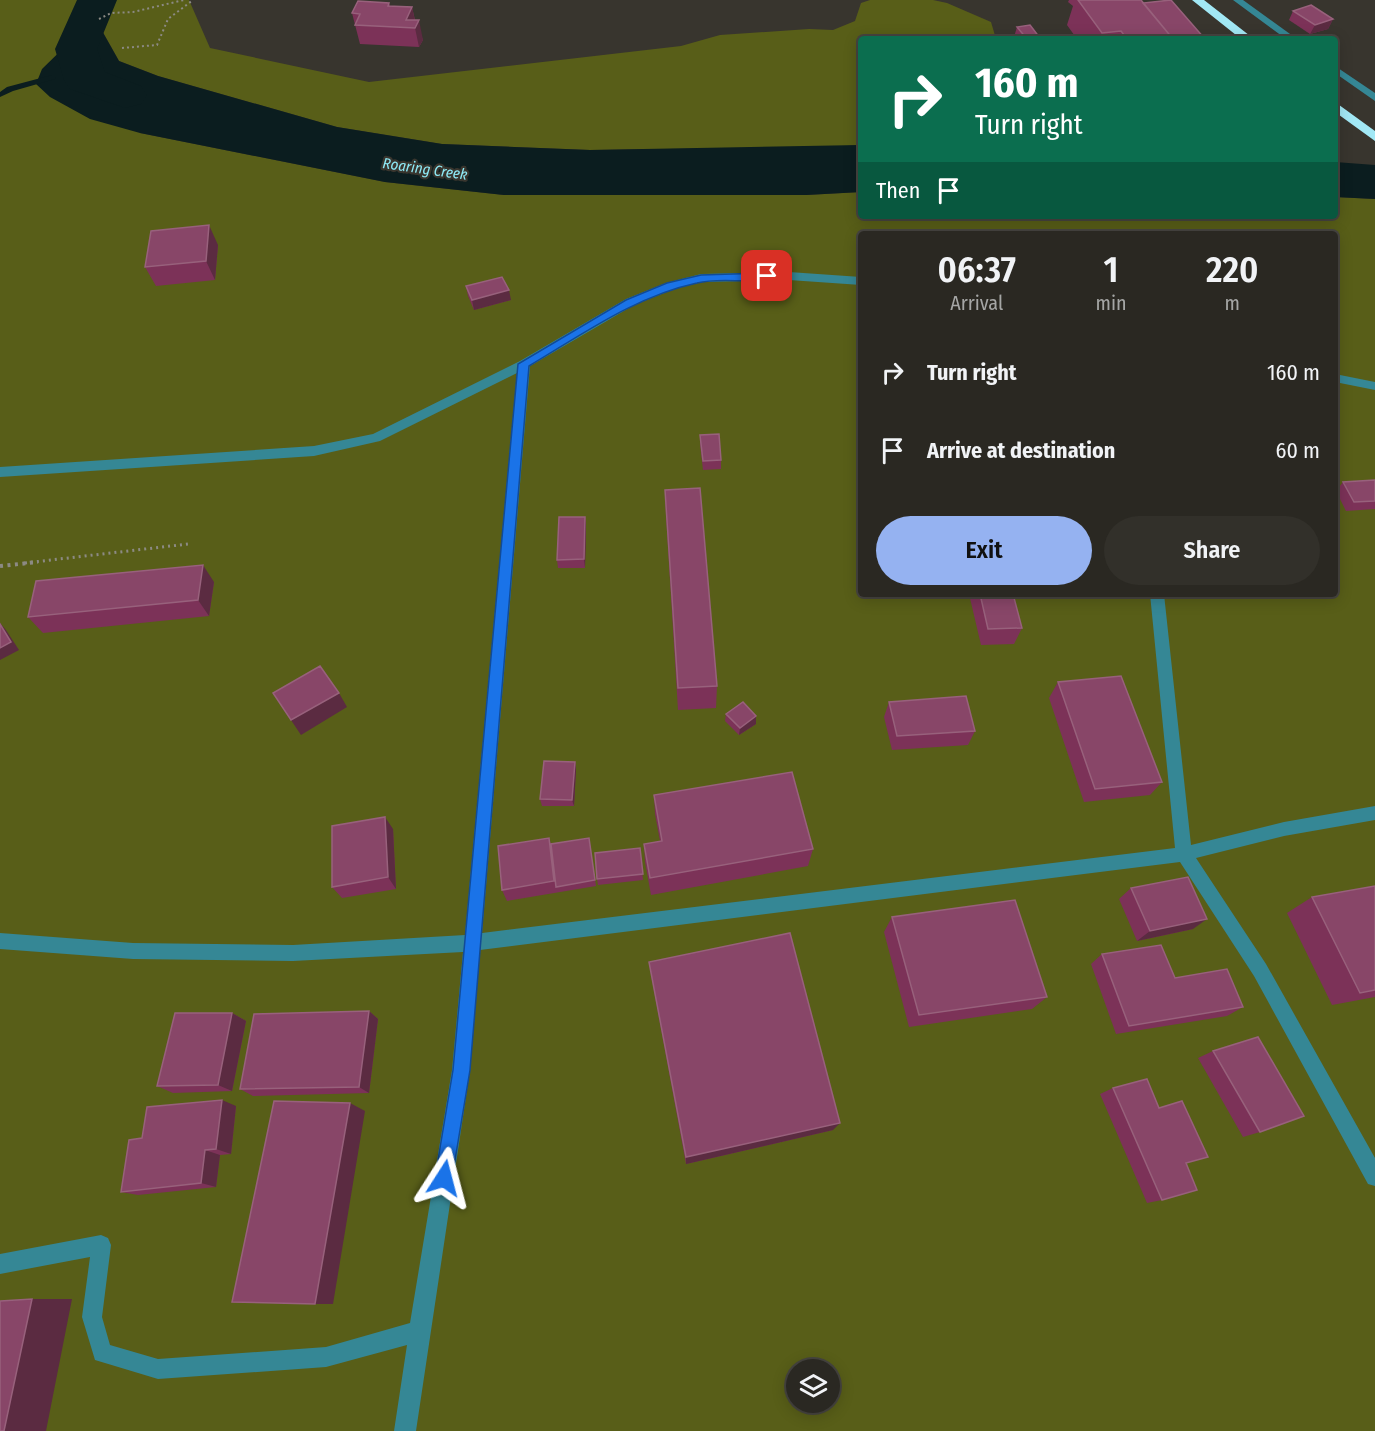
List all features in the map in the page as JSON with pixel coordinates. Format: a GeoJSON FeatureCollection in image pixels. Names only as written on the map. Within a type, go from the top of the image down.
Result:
{"type":"FeatureCollection","features":[{"type":"Feature","properties":{"kind":"highway"},"geometry":{"type":"LineString","coordinates":[[1197,0],[1244,36]]}},
{"type":"Feature","properties":{"kind":"highway"},"geometry":{"type":"LineString","coordinates":[[1338,108],[1375,137]]}},
{"type":"Feature","properties":{"kind":"street"},"geometry":{"type":"LineString","coordinates":[[1237,0],[1288,36]]}},
{"type":"Feature","properties":{"kind":"street"},"geometry":{"type":"LineString","coordinates":[[1338,71],[1375,98]]}},
{"type":"Feature","properties":{"kind":"street"},"geometry":{"type":"LineString","coordinates":[[0,472],[314,451],[343,446],[386,433],[524,364],[630,302],[670,286],[701,278],[789,276],[858,280]]}},
{"type":"Feature","properties":{"kind":"street"},"geometry":{"type":"LineString","coordinates":[[405,1431],[461,1070],[524,364]]}},
{"type":"Feature","properties":{"kind":"street"},"geometry":{"type":"LineString","coordinates":[[1338,379],[1375,386]]}},
{"type":"Feature","properties":{"kind":"street"},"geometry":{"type":"LineString","coordinates":[[1157,597],[1184,854],[1260,970],[1375,1178]]}},
{"type":"Feature","properties":{"kind":"street"},"geometry":{"type":"LineString","coordinates":[[0,941],[133,951],[293,953],[471,943],[1184,854],[1284,829],[1375,813]]}},
{"type":"Feature","properties":{"kind":"street"},"geometry":{"type":"LineString","coordinates":[[0,1264],[101,1245],[92,1317],[102,1353],[158,1369],[326,1357],[419,1330]]}},
{"type":"Feature","properties":{"kind":"path"},"geometry":{"type":"LineString","coordinates":[[99,20],[111,13],[133,12],[184,0]]}},
{"type":"Feature","properties":{"kind":"path"},"geometry":{"type":"LineString","coordinates":[[122,48],[157,45],[168,19],[193,0]]}},
{"type":"Feature","properties":{"kind":"path"},"geometry":{"type":"LineString","coordinates":[[0,566],[188,544]]}},
{"type":"Feature","properties":{"kind":"green space"},"geometry":{"type":"Polygon","coordinates":[[[0,0],[189,0],[210,48],[369,82],[681,46],[720,35],[809,29],[833,30],[855,21],[861,3],[870,0],[933,0],[947,3],[991,22],[995,36],[858,36],[858,145],[829,147],[590,150],[442,144],[337,127],[158,76],[119,61],[101,29],[84,28],[140,133],[385,182],[504,195],[806,195],[858,192],[858,219],[1338,219],[1338,197],[1375,199],[1375,1431],[0,1431],[0,0]]]}},
{"type":"Feature","properties":{"kind":"water"},"geometry":{"type":"Polygon","coordinates":[[[84,28],[101,29],[119,61],[158,76],[337,127],[442,144],[590,150],[858,145],[858,192],[806,195],[504,195],[385,182],[140,133],[90,119],[50,97],[36,84],[42,69],[84,28]]]}},
{"type":"Feature","properties":{"kind":"water"},"geometry":{"type":"Polygon","coordinates":[[[1338,162],[1375,165],[1375,199],[1338,197],[1338,162]]]}},
{"type":"Feature","properties":{"kind":"building"},"geometry":{"type":"Polygon","coordinates":[[[1078,0],[1141,0],[1171,36],[1125,36],[1121,31],[1102,33],[1078,0]]]}},
{"type":"Feature","properties":{"kind":"building"},"geometry":{"type":"Polygon","coordinates":[[[1171,0],[1202,36],[1170,36],[1143,3],[1171,0]]]}},
{"type":"Feature","properties":{"kind":"building"},"geometry":{"type":"Polygon","coordinates":[[[358,1],[412,7],[406,20],[419,20],[415,28],[355,25],[360,14],[352,13],[358,1]]]}},
{"type":"Feature","properties":{"kind":"building"},"geometry":{"type":"Polygon","coordinates":[[[1311,5],[1333,19],[1315,25],[1293,11],[1311,5]]]}},
{"type":"Feature","properties":{"kind":"building"},"geometry":{"type":"Polygon","coordinates":[[[1030,25],[1038,36],[1024,36],[1017,27],[1030,25]]]}},
{"type":"Feature","properties":{"kind":"building"},"geometry":{"type":"Polygon","coordinates":[[[209,225],[206,261],[145,267],[151,231],[209,225]]]}},
{"type":"Feature","properties":{"kind":"building"},"geometry":{"type":"Polygon","coordinates":[[[502,277],[509,290],[472,300],[466,286],[502,277]]]}},
{"type":"Feature","properties":{"kind":"building"},"geometry":{"type":"Polygon","coordinates":[[[719,434],[721,460],[703,461],[700,435],[719,434]]]}},
{"type":"Feature","properties":{"kind":"building"},"geometry":{"type":"Polygon","coordinates":[[[1375,480],[1375,501],[1354,502],[1343,482],[1375,480]]]}},
{"type":"Feature","properties":{"kind":"building"},"geometry":{"type":"Polygon","coordinates":[[[700,488],[717,686],[678,688],[665,490],[700,488]]]}},
{"type":"Feature","properties":{"kind":"building"},"geometry":{"type":"Polygon","coordinates":[[[559,517],[585,517],[584,559],[557,560],[559,517]]]}},
{"type":"Feature","properties":{"kind":"building"},"geometry":{"type":"Polygon","coordinates":[[[203,565],[198,600],[28,617],[36,581],[203,565]]]}},
{"type":"Feature","properties":{"kind":"building"},"geometry":{"type":"Polygon","coordinates":[[[981,597],[1014,597],[1022,628],[988,629],[981,597]]]}},
{"type":"Feature","properties":{"kind":"building"},"geometry":{"type":"Polygon","coordinates":[[[0,624],[11,642],[0,648],[0,624]]]}},
{"type":"Feature","properties":{"kind":"building"},"geometry":{"type":"Polygon","coordinates":[[[320,666],[339,693],[291,720],[273,693],[320,666]]]}},
{"type":"Feature","properties":{"kind":"building"},"geometry":{"type":"Polygon","coordinates":[[[1121,676],[1162,782],[1095,789],[1058,682],[1121,676]]]}},
{"type":"Feature","properties":{"kind":"building"},"geometry":{"type":"Polygon","coordinates":[[[966,696],[975,731],[897,736],[889,702],[966,696]]]}},
{"type":"Feature","properties":{"kind":"building"},"geometry":{"type":"Polygon","coordinates":[[[743,702],[756,716],[740,728],[726,714],[743,702]]]}},
{"type":"Feature","properties":{"kind":"building"},"geometry":{"type":"Polygon","coordinates":[[[544,761],[575,762],[572,800],[540,799],[544,761]]]}},
{"type":"Feature","properties":{"kind":"building"},"geometry":{"type":"Polygon","coordinates":[[[792,772],[813,849],[650,878],[644,844],[662,841],[654,795],[792,772]]]}},
{"type":"Feature","properties":{"kind":"building"},"geometry":{"type":"Polygon","coordinates":[[[385,817],[388,877],[332,887],[332,826],[385,817]]]}},
{"type":"Feature","properties":{"kind":"building"},"geometry":{"type":"Polygon","coordinates":[[[549,838],[554,881],[502,890],[498,846],[549,838]]]}},
{"type":"Feature","properties":{"kind":"building"},"geometry":{"type":"Polygon","coordinates":[[[589,838],[595,880],[556,887],[551,844],[589,838]]]}},
{"type":"Feature","properties":{"kind":"building"},"geometry":{"type":"Polygon","coordinates":[[[640,848],[643,874],[597,879],[595,853],[640,848]]]}},
{"type":"Feature","properties":{"kind":"building"},"geometry":{"type":"Polygon","coordinates":[[[1188,877],[1207,919],[1150,931],[1131,888],[1188,877]]]}},
{"type":"Feature","properties":{"kind":"building"},"geometry":{"type":"Polygon","coordinates":[[[1375,886],[1375,990],[1360,993],[1312,897],[1375,886]]]}},
{"type":"Feature","properties":{"kind":"building"},"geometry":{"type":"Polygon","coordinates":[[[1015,900],[1047,997],[919,1015],[892,917],[1015,900]]]}},
{"type":"Feature","properties":{"kind":"building"},"geometry":{"type":"Polygon","coordinates":[[[790,933],[840,1123],[686,1157],[649,962],[790,933]]]}},
{"type":"Feature","properties":{"kind":"building"},"geometry":{"type":"Polygon","coordinates":[[[1161,945],[1175,978],[1227,969],[1243,1007],[1129,1026],[1102,954],[1161,945]]]}},
{"type":"Feature","properties":{"kind":"building"},"geometry":{"type":"Polygon","coordinates":[[[369,1011],[359,1087],[240,1089],[254,1014],[369,1011]]]}},
{"type":"Feature","properties":{"kind":"building"},"geometry":{"type":"Polygon","coordinates":[[[175,1013],[232,1013],[218,1085],[157,1086],[175,1013]]]}},
{"type":"Feature","properties":{"kind":"building"},"geometry":{"type":"Polygon","coordinates":[[[1258,1037],[1304,1116],[1260,1132],[1213,1051],[1258,1037]]]}},
{"type":"Feature","properties":{"kind":"building"},"geometry":{"type":"Polygon","coordinates":[[[1147,1079],[1159,1108],[1182,1101],[1208,1157],[1186,1163],[1197,1190],[1162,1200],[1113,1088],[1147,1079]]]}},
{"type":"Feature","properties":{"kind":"building"},"geometry":{"type":"Polygon","coordinates":[[[222,1100],[216,1149],[205,1150],[201,1183],[121,1192],[129,1140],[142,1138],[147,1107],[222,1100]]]}},
{"type":"Feature","properties":{"kind":"building"},"geometry":{"type":"Polygon","coordinates":[[[274,1101],[350,1103],[315,1304],[232,1302],[274,1101]]]}},
{"type":"Feature","properties":{"kind":"building"},"geometry":{"type":"Polygon","coordinates":[[[32,1299],[4,1431],[0,1431],[0,1301],[32,1299]]]}},
{"type":"Feature","properties":{"kind":"waterway","name":"Roaring Creek"},"geometry":{"type":"LineString","coordinates":[[97,0],[76,49],[86,80],[125,95]]}},
{"type":"Feature","properties":{"kind":"waterway"},"geometry":{"type":"LineString","coordinates":[[0,95],[10,89],[52,77]]}},
{"type":"Feature","properties":{"kind":"route"},"geometry":{"type":"LineString","coordinates":[[444,1178],[461,1070],[524,364],[630,302],[670,286],[701,278],[767,276]]}}]}
